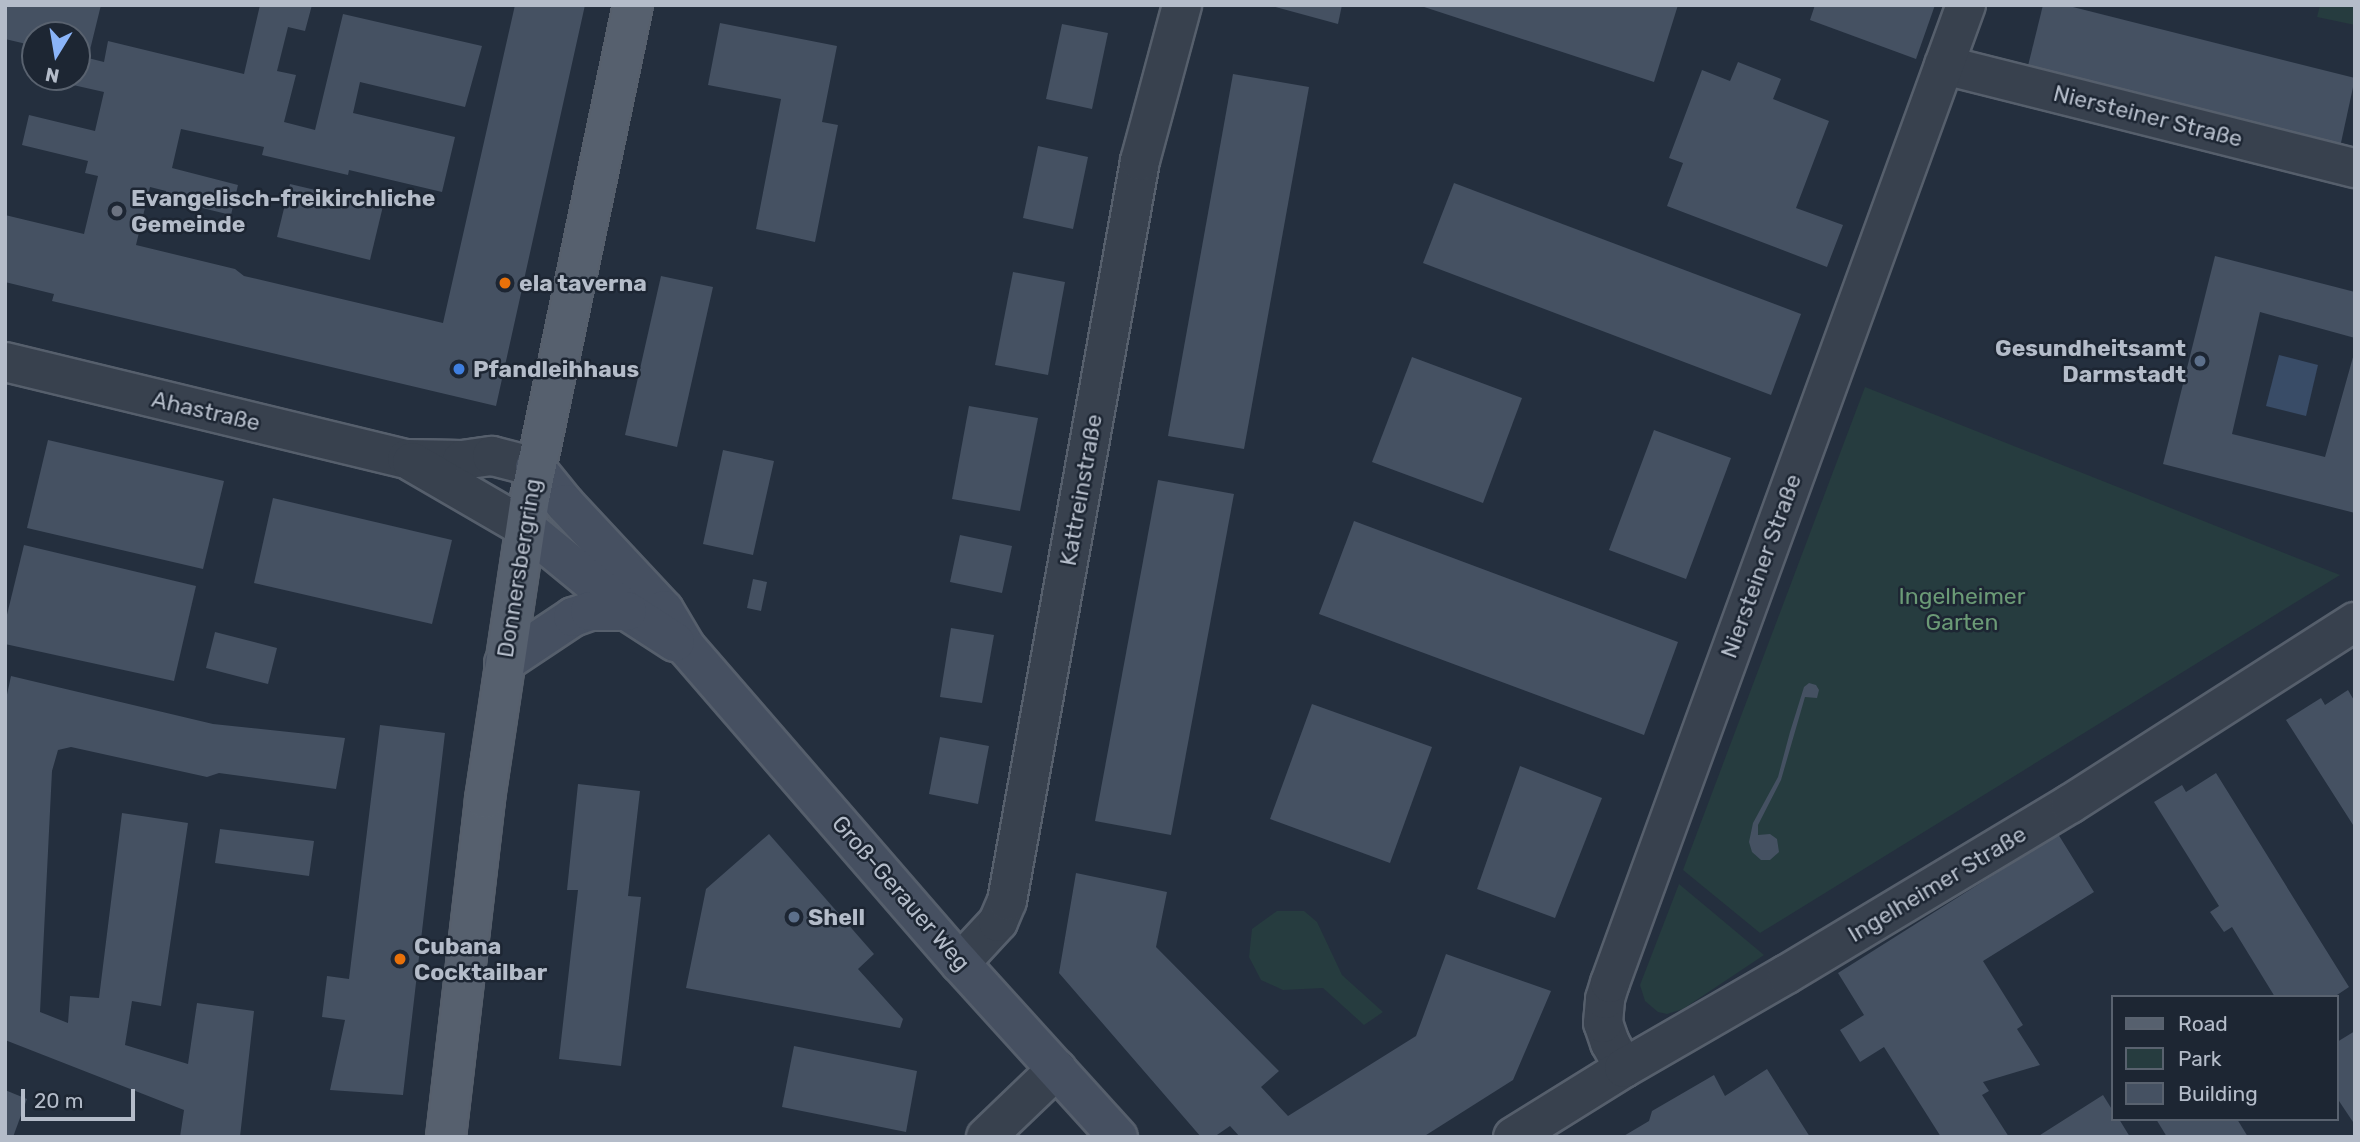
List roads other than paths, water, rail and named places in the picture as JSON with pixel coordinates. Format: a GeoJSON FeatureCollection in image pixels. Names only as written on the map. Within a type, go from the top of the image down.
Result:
{"type":"FeatureCollection","features":[{"type":"Feature","properties":{"kind":"main road","name":"Donnersbergring"},"geometry":{"type":"LineString","coordinates":[[446,1137],[485,799],[536,467],[633,5]]}},
{"type":"Feature","properties":{"kind":"main road","name":"Groß-Gerauer Weg"},"geometry":{"type":"LineString","coordinates":[[536,467],[565,504],[664,610],[686,647],[960,963],[1118,1137]]}},
{"type":"Feature","properties":{"kind":"main road","name":"Groß-Gerauer Weg"},"geometry":{"type":"LineString","coordinates":[[526,528],[627,611],[666,638],[686,647]]}},
{"type":"Feature","properties":{"kind":"main road"},"geometry":{"type":"LineString","coordinates":[[504,663],[573,617],[590,611],[627,611]]}},
{"type":"Feature","properties":{"kind":"street","name":"Kattreinstraße"},"geometry":{"type":"LineString","coordinates":[[960,963],[998,922],[1007,901],[1140,161],[1182,5]]}},
{"type":"Feature","properties":{"kind":"street","name":"Niersteiner Straße"},"geometry":{"type":"LineString","coordinates":[[1624,1068],[1606,1032],[1603,1012],[1605,999],[1966,5]]}},
{"type":"Feature","properties":{"kind":"street","name":"Niersteiner Straße"},"geometry":{"type":"LineString","coordinates":[[1944,65],[2353,168]]}},
{"type":"Feature","properties":{"kind":"street","name":"Ahastraße"},"geometry":{"type":"LineString","coordinates":[[5,362],[407,459],[462,460],[492,456],[536,467]]}},
{"type":"Feature","properties":{"kind":"street","name":"Ahastraße"},"geometry":{"type":"LineString","coordinates":[[407,459],[526,528]]}},
{"type":"Feature","properties":{"kind":"street","name":"Ingelheimer Straße"},"geometry":{"type":"LineString","coordinates":[[1513,1137],[1624,1068],[2070,804],[2355,622]]}},
{"type":"Feature","properties":{"kind":"street"},"geometry":{"type":"LineString","coordinates":[[986,1137],[1057,1069]]}},
{"type":"Feature","properties":{"kind":"water"},"geometry":{"type":"Polygon","coordinates":[[[2279,355],[2318,365],[2306,416],[2266,406],[2279,355]]]}},
{"type":"Feature","properties":{"kind":"place","name":"Evangelisch-freikirchliche Gemeinde"},"geometry":{"type":"Point","coordinates":[117,211]}},
{"type":"Feature","properties":{"kind":"place","name":"ela taverna"},"geometry":{"type":"Point","coordinates":[505,283]}},
{"type":"Feature","properties":{"kind":"place","name":"Gesundheitsamt Darmstadt"},"geometry":{"type":"Point","coordinates":[2200,361]}},
{"type":"Feature","properties":{"kind":"place","name":"Pfandleihhaus"},"geometry":{"type":"Point","coordinates":[459,369]}},
{"type":"Feature","properties":{"kind":"place","name":"Shell"},"geometry":{"type":"Point","coordinates":[794,917]}},
{"type":"Feature","properties":{"kind":"place","name":"Cubana Cocktailbar"},"geometry":{"type":"Point","coordinates":[400,959]}},
{"type":"Feature","properties":{"kind":"park label","name":"Ingelheimer Garten"},"geometry":{"type":"Point","coordinates":[1962,609]}}]}
